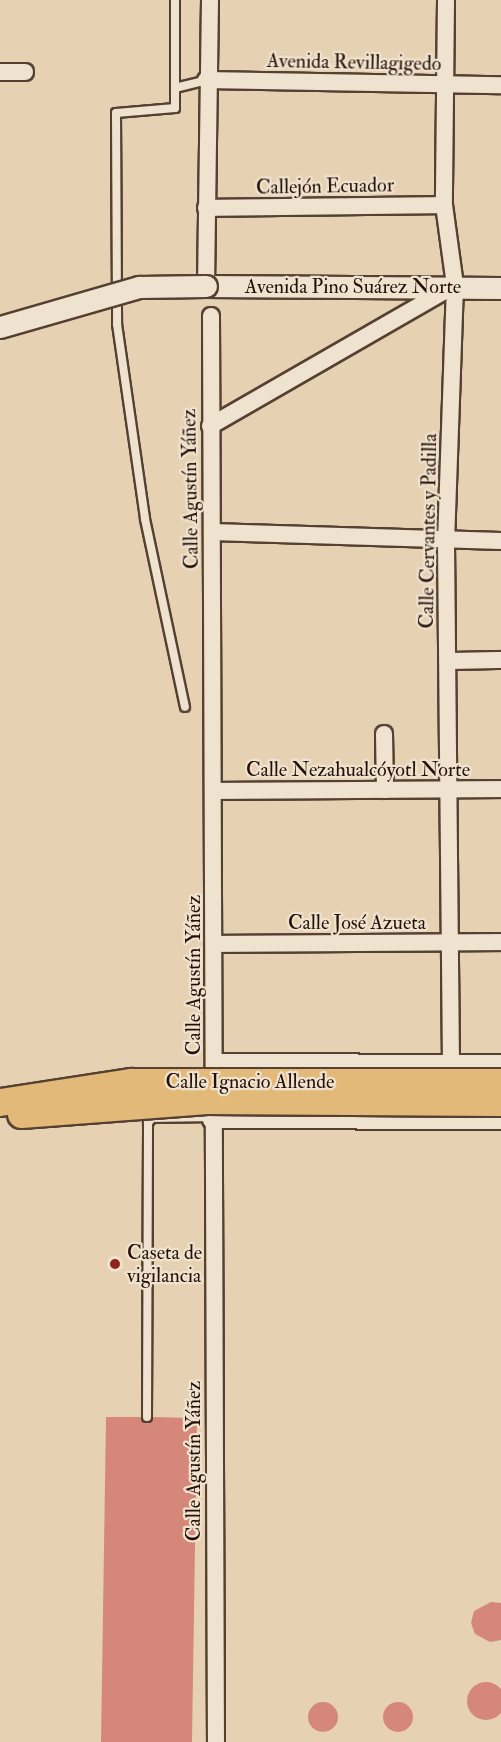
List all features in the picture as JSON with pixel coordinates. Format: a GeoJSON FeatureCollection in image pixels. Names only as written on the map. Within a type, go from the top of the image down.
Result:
{"type":"FeatureCollection","features":[{"type":"Feature","properties":{"kind":"main road","name":"Calle Ignacio Allende"},"geometry":{"type":"LineString","coordinates":[[0,1102],[131,1082],[501,1082]]}},
{"type":"Feature","properties":{"kind":"main road","name":"Calle Ignacio Allende"},"geometry":{"type":"LineString","coordinates":[[0,1120],[77,1108],[206,1100],[501,1102]]}},
{"type":"Feature","properties":{"kind":"street"},"geometry":{"type":"LineString","coordinates":[[206,286],[206,80],[210,0]]}},
{"type":"Feature","properties":{"kind":"street","name":"Calle Cervantes y Padilla"},"geometry":{"type":"LineString","coordinates":[[446,0],[444,205],[455,285],[446,543],[451,1063]]}},
{"type":"Feature","properties":{"kind":"street"},"geometry":{"type":"LineString","coordinates":[[0,72],[25,72]]}},
{"type":"Feature","properties":{"kind":"street","name":"Avenida Revillagigedo"},"geometry":{"type":"LineString","coordinates":[[206,80],[501,85]]}},
{"type":"Feature","properties":{"kind":"street","name":"Callejón Ecuador"},"geometry":{"type":"LineString","coordinates":[[206,208],[444,205]]}},
{"type":"Feature","properties":{"kind":"street","name":"Avenida Pino Suárez Norte"},"geometry":{"type":"LineString","coordinates":[[0,327],[139,287],[496,284]]}},
{"type":"Feature","properties":{"kind":"street"},"geometry":{"type":"LineString","coordinates":[[210,426],[455,285]]}},
{"type":"Feature","properties":{"kind":"street","name":"Calle Agustín Yáñez"},"geometry":{"type":"LineString","coordinates":[[211,316],[210,426],[215,791],[214,1062],[211,1119],[216,1742]]}},
{"type":"Feature","properties":{"kind":"street"},"geometry":{"type":"LineString","coordinates":[[213,532],[446,543],[501,541]]}},
{"type":"Feature","properties":{"kind":"street"},"geometry":{"type":"LineString","coordinates":[[448,661],[501,660]]}},
{"type":"Feature","properties":{"kind":"street"},"geometry":{"type":"LineString","coordinates":[[384,734],[385,790]]}},
{"type":"Feature","properties":{"kind":"street","name":"Calle Nezahualcóyotl Norte"},"geometry":{"type":"LineString","coordinates":[[215,791],[501,789]]}},
{"type":"Feature","properties":{"kind":"street","name":"Calle José Azueta"},"geometry":{"type":"LineString","coordinates":[[214,944],[501,942]]}},
{"type":"Feature","properties":{"kind":"street","name":"Calle Ignacio Allende"},"geometry":{"type":"LineString","coordinates":[[214,1062],[501,1063]]}},
{"type":"Feature","properties":{"kind":"street","name":"Calle Ignacio Allende"},"geometry":{"type":"LineString","coordinates":[[211,1119],[501,1121]]}},
{"type":"Feature","properties":{"kind":"lane"},"geometry":{"type":"LineString","coordinates":[[175,0],[175,108],[116,112],[117,324],[145,519],[185,707]]}},
{"type":"Feature","properties":{"kind":"lane"},"geometry":{"type":"LineString","coordinates":[[175,88],[206,80]]}},
{"type":"Feature","properties":{"kind":"lane"},"geometry":{"type":"LineString","coordinates":[[147,1417],[148,1123],[152,1118],[211,1119]]}},
{"type":"Feature","properties":{"kind":"building"},"geometry":{"type":"Polygon","coordinates":[[[106,1417],[141,1417],[148,1423],[153,1417],[197,1418],[192,1742],[101,1742],[106,1417]]]}},
{"type":"Feature","properties":{"kind":"building"},"geometry":{"type":"Polygon","coordinates":[[[491,1602],[501,1603],[501,1640],[490,1642],[475,1634],[471,1623],[474,1611],[491,1602]]]}},
{"type":"Feature","properties":{"kind":"building"},"geometry":{"type":"Polygon","coordinates":[[[486,1682],[499,1688],[505,1701],[499,1714],[486,1720],[473,1714],[467,1701],[473,1688],[486,1682]]]}},
{"type":"Feature","properties":{"kind":"building"},"geometry":{"type":"Polygon","coordinates":[[[323,1702],[329,1703],[337,1711],[337,1723],[329,1731],[323,1732],[317,1731],[309,1723],[308,1717],[309,1711],[317,1703],[323,1702]]]}},
{"type":"Feature","properties":{"kind":"building"},"geometry":{"type":"Polygon","coordinates":[[[398,1702],[404,1703],[412,1711],[412,1723],[404,1731],[398,1732],[392,1731],[384,1723],[383,1717],[384,1711],[392,1703],[398,1702]]]}},
{"type":"Feature","properties":{"kind":"place","name":"Caseta de vigilancia"},"geometry":{"type":"Point","coordinates":[115,1264]}}]}
